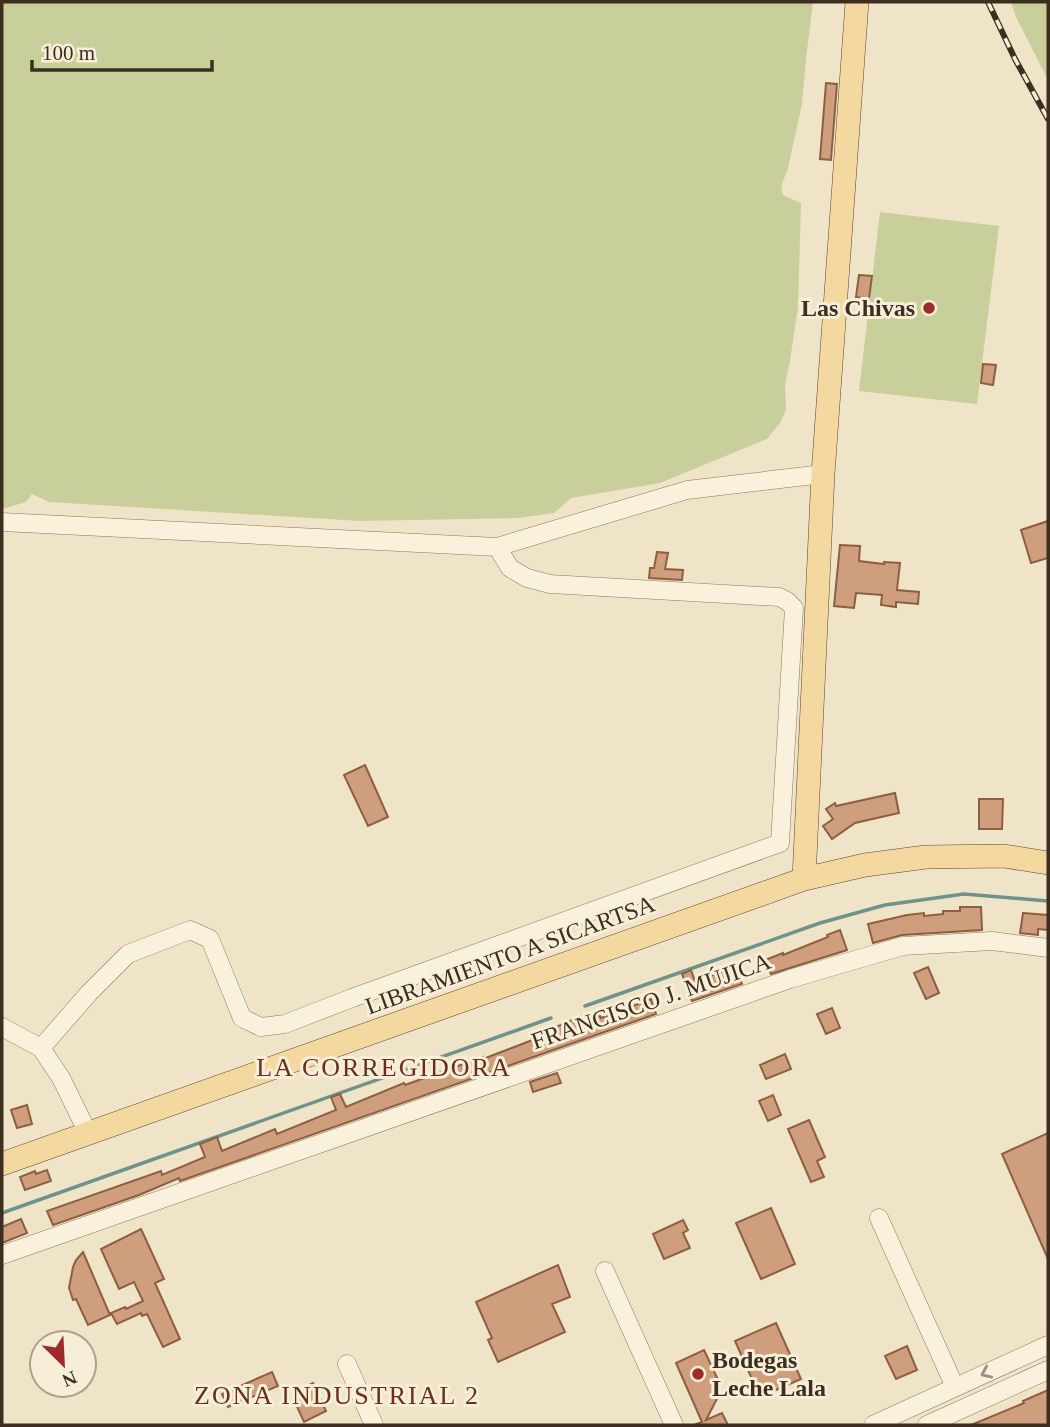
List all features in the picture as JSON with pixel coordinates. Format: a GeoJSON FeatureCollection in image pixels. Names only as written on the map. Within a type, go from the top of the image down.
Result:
{"type":"FeatureCollection","features":[{"type":"Feature","properties":{"kind":"main road"},"geometry":{"type":"LineString","coordinates":[[804,879],[823,474],[857,2]]}},
{"type":"Feature","properties":{"kind":"main road","name":"LIBRAMIENTO A SICARTSA"},"geometry":{"type":"LineString","coordinates":[[2,1164],[804,879],[864,865],[926,857],[1004,856],[1048,863]]}},
{"type":"Feature","properties":{"kind":"street"},"geometry":{"type":"LineString","coordinates":[[2,522],[497,547],[687,490],[823,474]]}},
{"type":"Feature","properties":{"kind":"street"},"geometry":{"type":"LineString","coordinates":[[41,1048],[89,993],[128,954],[190,930],[210,939],[242,1018],[261,1027],[285,1024],[780,843],[794,608],[779,597],[551,584],[527,578],[510,568],[497,547]]}},
{"type":"Feature","properties":{"kind":"street","name":"FRANCISCO J. MÚJICA"},"geometry":{"type":"LineString","coordinates":[[2,1255],[790,979],[903,946],[992,941],[1048,948]]}},
{"type":"Feature","properties":{"kind":"street"},"geometry":{"type":"LineString","coordinates":[[2,1027],[41,1048],[61,1078],[88,1133]]}},
{"type":"Feature","properties":{"kind":"street"},"geometry":{"type":"LineString","coordinates":[[879,1218],[955,1387]]}},
{"type":"Feature","properties":{"kind":"street"},"geometry":{"type":"LineString","coordinates":[[605,1271],[674,1425]]}},
{"type":"Feature","properties":{"kind":"street"},"geometry":{"type":"LineString","coordinates":[[873,1425],[1048,1345]]}},
{"type":"Feature","properties":{"kind":"street"},"geometry":{"type":"LineString","coordinates":[[347,1364],[374,1425]]}},
{"type":"Feature","properties":{"kind":"street"},"geometry":{"type":"LineString","coordinates":[[927,1425],[949,1421],[1048,1370]]}},
{"type":"Feature","properties":{"kind":"green space"},"geometry":{"type":"Polygon","coordinates":[[[2,2],[813,2],[802,104],[788,168],[781,187],[783,195],[801,203],[798,307],[785,384],[786,410],[780,423],[767,439],[660,483],[571,498],[554,513],[518,518],[360,521],[49,502],[32,494],[26,502],[2,509],[2,2]]]}},
{"type":"Feature","properties":{"kind":"green space"},"geometry":{"type":"Polygon","coordinates":[[[1011,2],[1048,2],[1048,80],[1016,17],[1011,2]]]}},
{"type":"Feature","properties":{"kind":"green space","name":"Las Chivas"},"geometry":{"type":"Polygon","coordinates":[[[880,212],[999,226],[977,404],[859,391],[880,212]]]}},
{"type":"Feature","properties":{"kind":"building"},"geometry":{"type":"Polygon","coordinates":[[[826,83],[837,84],[831,160],[820,159],[826,83]]]}},
{"type":"Feature","properties":{"kind":"building"},"geometry":{"type":"Polygon","coordinates":[[[859,275],[872,276],[869,299],[856,297],[859,275]]]}},
{"type":"Feature","properties":{"kind":"building"},"geometry":{"type":"Polygon","coordinates":[[[983,364],[996,365],[993,385],[981,383],[983,364]]]}},
{"type":"Feature","properties":{"kind":"building"},"geometry":{"type":"Polygon","coordinates":[[[1048,521],[1048,558],[1031,563],[1021,530],[1048,521]]]}},
{"type":"Feature","properties":{"kind":"building"},"geometry":{"type":"Polygon","coordinates":[[[840,545],[860,546],[859,561],[900,563],[897,590],[919,592],[918,604],[896,602],[896,607],[881,605],[882,595],[856,593],[854,608],[834,606],[840,545]]]}},
{"type":"Feature","properties":{"kind":"building"},"geometry":{"type":"Polygon","coordinates":[[[657,552],[668,553],[665,569],[683,570],[682,580],[649,578],[657,552]]]}},
{"type":"Feature","properties":{"kind":"building"},"geometry":{"type":"Polygon","coordinates":[[[365,765],[388,817],[368,826],[344,775],[365,765]]]}},
{"type":"Feature","properties":{"kind":"building"},"geometry":{"type":"Polygon","coordinates":[[[895,793],[899,813],[855,823],[832,839],[823,826],[833,819],[826,809],[835,803],[836,806],[895,793]]]}},
{"type":"Feature","properties":{"kind":"building"},"geometry":{"type":"Polygon","coordinates":[[[979,799],[1003,799],[1002,829],[979,829],[979,799]]]}},
{"type":"Feature","properties":{"kind":"building"},"geometry":{"type":"Polygon","coordinates":[[[960,907],[981,907],[982,930],[902,935],[873,943],[868,924],[907,915],[924,913],[924,916],[943,914],[943,911],[960,911],[960,907]]]}},
{"type":"Feature","properties":{"kind":"building"},"geometry":{"type":"Polygon","coordinates":[[[1023,913],[1048,915],[1048,930],[1038,929],[1038,935],[1020,933],[1023,913]]]}},
{"type":"Feature","properties":{"kind":"building"},"geometry":{"type":"Polygon","coordinates":[[[840,930],[847,950],[771,974],[765,960],[840,930]]]}},
{"type":"Feature","properties":{"kind":"building"},"geometry":{"type":"Polygon","coordinates":[[[736,967],[742,984],[692,1001],[682,974],[691,970],[695,981],[736,967]]]}},
{"type":"Feature","properties":{"kind":"building"},"geometry":{"type":"Polygon","coordinates":[[[928,967],[939,993],[926,999],[914,973],[928,967]]]}},
{"type":"Feature","properties":{"kind":"building"},"geometry":{"type":"Polygon","coordinates":[[[651,999],[656,1014],[180,1181],[179,1178],[53,1225],[47,1211],[161,1171],[162,1175],[205,1157],[200,1144],[217,1137],[222,1151],[275,1129],[277,1134],[336,1110],[331,1097],[340,1094],[346,1107],[404,1083],[405,1085],[517,1046],[558,1030],[556,1027],[584,1015],[587,1021],[600,1016],[601,1018],[651,999]]]}},
{"type":"Feature","properties":{"kind":"building"},"geometry":{"type":"Polygon","coordinates":[[[832,1008],[840,1028],[826,1034],[817,1014],[832,1008]]]}},
{"type":"Feature","properties":{"kind":"building"},"geometry":{"type":"Polygon","coordinates":[[[785,1054],[791,1069],[766,1079],[760,1065],[785,1054]]]}},
{"type":"Feature","properties":{"kind":"building"},"geometry":{"type":"Polygon","coordinates":[[[557,1073],[561,1083],[533,1092],[530,1082],[557,1073]]]}},
{"type":"Feature","properties":{"kind":"building"},"geometry":{"type":"Polygon","coordinates":[[[773,1095],[781,1115],[768,1121],[759,1101],[773,1095]]]}},
{"type":"Feature","properties":{"kind":"building"},"geometry":{"type":"Polygon","coordinates":[[[27,1105],[32,1124],[17,1128],[11,1110],[27,1105]]]}},
{"type":"Feature","properties":{"kind":"building"},"geometry":{"type":"Polygon","coordinates":[[[809,1120],[825,1157],[817,1161],[824,1177],[811,1182],[788,1129],[809,1120]]]}},
{"type":"Feature","properties":{"kind":"building"},"geometry":{"type":"Polygon","coordinates":[[[1048,1133],[1048,1259],[1002,1154],[1048,1133]]]}},
{"type":"Feature","properties":{"kind":"building"},"geometry":{"type":"Polygon","coordinates":[[[47,1170],[51,1181],[25,1190],[20,1177],[47,1170]]]}},
{"type":"Feature","properties":{"kind":"building"},"geometry":{"type":"Polygon","coordinates":[[[771,1208],[795,1264],[761,1279],[736,1223],[771,1208]]]}},
{"type":"Feature","properties":{"kind":"building"},"geometry":{"type":"Polygon","coordinates":[[[21,1219],[27,1233],[2,1243],[2,1227],[21,1219]]]}},
{"type":"Feature","properties":{"kind":"building"},"geometry":{"type":"Polygon","coordinates":[[[683,1220],[688,1230],[683,1233],[690,1248],[664,1259],[653,1234],[683,1220]]]}},
{"type":"Feature","properties":{"kind":"building"},"geometry":{"type":"Polygon","coordinates":[[[141,1229],[164,1279],[155,1283],[180,1339],[163,1347],[147,1314],[142,1316],[141,1313],[117,1324],[111,1313],[143,1301],[134,1282],[119,1289],[101,1249],[141,1229]]]}},
{"type":"Feature","properties":{"kind":"building"},"geometry":{"type":"Polygon","coordinates":[[[83,1252],[110,1315],[88,1325],[69,1288],[73,1267],[83,1252]]]}},
{"type":"Feature","properties":{"kind":"building"},"geometry":{"type":"Polygon","coordinates":[[[558,1265],[570,1297],[552,1304],[565,1332],[498,1362],[488,1340],[492,1338],[476,1302],[558,1265]]]}},
{"type":"Feature","properties":{"kind":"building"},"geometry":{"type":"Polygon","coordinates":[[[776,1323],[801,1379],[760,1397],[735,1341],[776,1323]]]}},
{"type":"Feature","properties":{"kind":"building"},"geometry":{"type":"Polygon","coordinates":[[[907,1346],[917,1370],[896,1379],[885,1356],[907,1346]]]}},
{"type":"Feature","properties":{"kind":"building","name":"Bodegas Leche Lala"},"geometry":{"type":"Polygon","coordinates":[[[704,1350],[720,1384],[720,1393],[706,1420],[722,1413],[728,1425],[694,1425],[702,1422],[676,1363],[704,1350]]]}},
{"type":"Feature","properties":{"kind":"building"},"geometry":{"type":"Polygon","coordinates":[[[272,1372],[278,1386],[228,1407],[222,1394],[272,1372]]]}},
{"type":"Feature","properties":{"kind":"building"},"geometry":{"type":"Polygon","coordinates":[[[313,1383],[326,1411],[304,1422],[294,1400],[302,1396],[299,1390],[313,1383]]]}},
{"type":"Feature","properties":{"kind":"building"},"geometry":{"type":"Polygon","coordinates":[[[1048,1390],[1048,1425],[971,1425],[1024,1403],[1023,1401],[1048,1390]]]}},
{"type":"Feature","properties":{"kind":"waterway"},"geometry":{"type":"LineString","coordinates":[[585,1006],[820,923],[885,905],[964,894],[1048,901]]}},
{"type":"Feature","properties":{"kind":"waterway"},"geometry":{"type":"LineString","coordinates":[[2,1213],[551,1018]]}},
{"type":"Feature","properties":{"kind":"railway"},"geometry":{"type":"LineString","coordinates":[[988,2],[1048,119]]}},
{"type":"Feature","properties":{"kind":"place","name":"Las Chivas"},"geometry":{"type":"Point","coordinates":[929,308]}},
{"type":"Feature","properties":{"kind":"place","name":"Bodegas Leche Lala"},"geometry":{"type":"Point","coordinates":[698,1374]}},
{"type":"Feature","properties":{"kind":"district","name":"LA CORREGIDORA"},"geometry":{"type":"Point","coordinates":[384,1067]}},
{"type":"Feature","properties":{"kind":"district","name":"ZONA INDUSTRIAL 2"},"geometry":{"type":"Point","coordinates":[337,1395]}}]}
